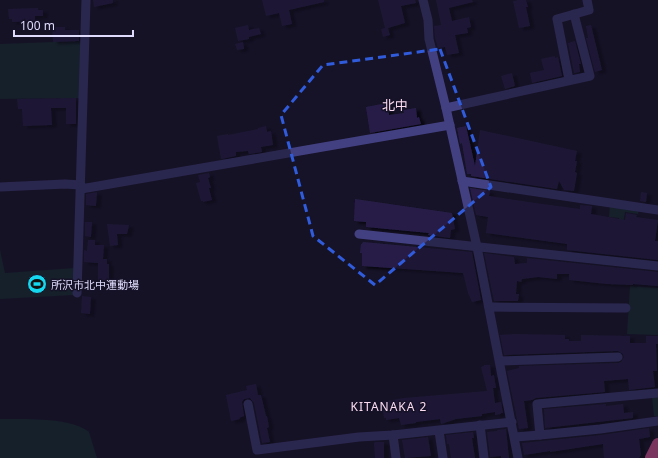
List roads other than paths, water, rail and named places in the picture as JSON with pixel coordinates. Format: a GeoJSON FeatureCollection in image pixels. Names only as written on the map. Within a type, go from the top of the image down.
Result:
{"type":"FeatureCollection","features":[{"type":"Feature","properties":{"kind":"highway"},"geometry":{"type":"LineString","coordinates":[[654,457],[658,444]]}},
{"type":"Feature","properties":{"kind":"street"},"geometry":{"type":"LineString","coordinates":[[77,293],[86,0]]}},
{"type":"Feature","properties":{"kind":"street"},"geometry":{"type":"LineString","coordinates":[[423,0],[428,20],[429,39],[477,247],[518,458]]}},
{"type":"Feature","properties":{"kind":"street"},"geometry":{"type":"LineString","coordinates":[[568,80],[557,19],[589,10],[587,0]]}},
{"type":"Feature","properties":{"kind":"street"},"geometry":{"type":"LineString","coordinates":[[446,108],[590,76],[574,14]]}},
{"type":"Feature","properties":{"kind":"street"},"geometry":{"type":"LineString","coordinates":[[0,187],[65,184],[81,187],[450,125]]}},
{"type":"Feature","properties":{"kind":"street"},"geometry":{"type":"LineString","coordinates":[[462,181],[658,210]]}},
{"type":"Feature","properties":{"kind":"street"},"geometry":{"type":"LineString","coordinates":[[359,234],[658,266]]}},
{"type":"Feature","properties":{"kind":"street"},"geometry":{"type":"LineString","coordinates":[[489,307],[626,308]]}},
{"type":"Feature","properties":{"kind":"street"},"geometry":{"type":"LineString","coordinates":[[500,362],[618,357]]}},
{"type":"Feature","properties":{"kind":"street"},"geometry":{"type":"LineString","coordinates":[[540,435],[537,404],[658,393]]}},
{"type":"Feature","properties":{"kind":"street"},"geometry":{"type":"LineString","coordinates":[[248,404],[257,450],[512,422]]}},
{"type":"Feature","properties":{"kind":"street"},"geometry":{"type":"LineString","coordinates":[[515,437],[600,430],[658,421]]}},
{"type":"Feature","properties":{"kind":"street"},"geometry":{"type":"LineString","coordinates":[[480,426],[484,458]]}},
{"type":"Feature","properties":{"kind":"street"},"geometry":{"type":"LineString","coordinates":[[439,430],[443,458]]}},
{"type":"Feature","properties":{"kind":"street"},"geometry":{"type":"LineString","coordinates":[[393,435],[396,458]]}},
{"type":"Feature","properties":{"kind":"place","name":"所沢市北中運動場"},"geometry":{"type":"Point","coordinates":[37,284]}},
{"type":"Feature","properties":{"kind":"district","name":"北中"},"geometry":{"type":"Point","coordinates":[395,105]}},
{"type":"Feature","properties":{"kind":"district","name":"KITANAKA 2"},"geometry":{"type":"Point","coordinates":[389,406]}}]}
